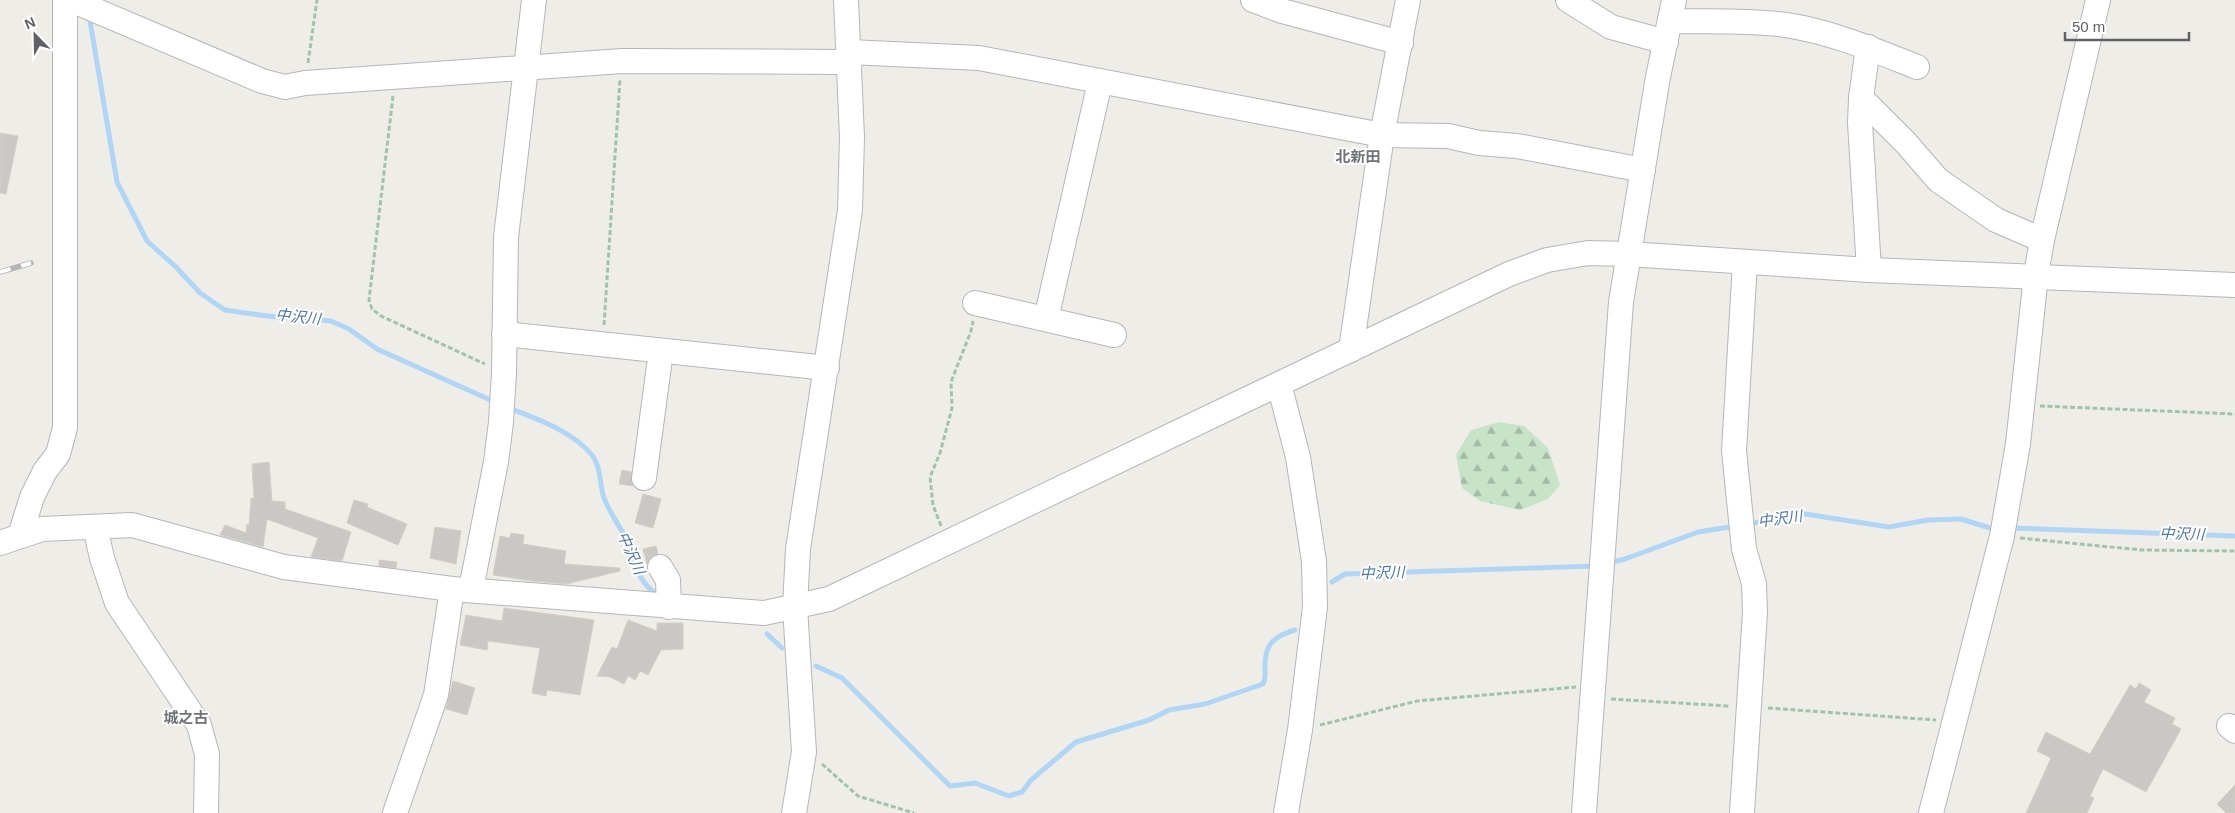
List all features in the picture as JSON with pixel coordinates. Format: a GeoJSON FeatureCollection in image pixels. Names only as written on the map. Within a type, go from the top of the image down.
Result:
{"type":"FeatureCollection","features":[{"type":"Feature","properties":{"kind":"street"},"geometry":{"type":"LineString","coordinates":[[10,540],[46,471],[58,454],[65,428],[65,0]]}},
{"type":"Feature","properties":{"kind":"street"},"geometry":{"type":"LineString","coordinates":[[71,0],[262,81],[285,87],[622,61],[850,57],[979,58],[1382,135],[1448,136],[1479,143],[1517,146],[1643,170]]}},
{"type":"Feature","properties":{"kind":"street"},"geometry":{"type":"LineString","coordinates":[[395,813],[436,695],[461,589],[496,462],[504,376],[506,237],[534,0]]}},
{"type":"Feature","properties":{"kind":"street"},"geometry":{"type":"LineString","coordinates":[[794,813],[804,752],[795,607],[798,549],[850,210],[852,137],[850,57],[846,0]]}},
{"type":"Feature","properties":{"kind":"street"},"geometry":{"type":"LineString","coordinates":[[1253,0],[1282,11],[1401,43]]}},
{"type":"Feature","properties":{"kind":"street"},"geometry":{"type":"LineString","coordinates":[[1350,350],[1382,135],[1408,0]]}},
{"type":"Feature","properties":{"kind":"street"},"geometry":{"type":"LineString","coordinates":[[1568,0],[1611,27],[1670,21],[1784,25],[1829,34],[1868,47],[1917,67]]}},
{"type":"Feature","properties":{"kind":"street"},"geometry":{"type":"LineString","coordinates":[[1931,813],[2002,536],[2018,444],[2036,275],[2042,240],[2098,0]]}},
{"type":"Feature","properties":{"kind":"street"},"geometry":{"type":"LineString","coordinates":[[1584,813],[1621,302],[1658,77],[1670,21]]}},
{"type":"Feature","properties":{"kind":"street"},"geometry":{"type":"LineString","coordinates":[[1868,47],[1861,98],[1860,123],[1869,270]]}},
{"type":"Feature","properties":{"kind":"street"},"geometry":{"type":"LineString","coordinates":[[1046,319],[1100,82]]}},
{"type":"Feature","properties":{"kind":"street"},"geometry":{"type":"LineString","coordinates":[[1861,98],[1906,143],[1938,180],[1996,220],[2042,240]]}},
{"type":"Feature","properties":{"kind":"street"},"geometry":{"type":"LineString","coordinates":[[10,540],[42,529],[132,525],[284,567],[461,589],[669,607],[764,613],[828,599],[1509,274],[1547,260],[1588,253],[1628,254],[1869,270],[2036,275],[2235,285]]}},
{"type":"Feature","properties":{"kind":"street"},"geometry":{"type":"LineString","coordinates":[[1742,813],[1755,612],[1754,584],[1744,549],[1734,451],[1745,262]]}},
{"type":"Feature","properties":{"kind":"street"},"geometry":{"type":"LineString","coordinates":[[975,303],[1114,335]]}},
{"type":"Feature","properties":{"kind":"street"},"geometry":{"type":"LineString","coordinates":[[504,334],[827,368]]}},
{"type":"Feature","properties":{"kind":"street"},"geometry":{"type":"LineString","coordinates":[[644,478],[661,351]]}},
{"type":"Feature","properties":{"kind":"street"},"geometry":{"type":"LineString","coordinates":[[1279,384],[1298,458],[1314,561],[1315,606],[1300,730],[1286,813]]}},
{"type":"Feature","properties":{"kind":"street"},"geometry":{"type":"LineString","coordinates":[[95,527],[102,558],[117,603],[200,725],[207,754],[206,813]]}},
{"type":"Feature","properties":{"kind":"street"},"geometry":{"type":"LineString","coordinates":[[660,567],[670,588],[669,607]]}},
{"type":"Feature","properties":{"kind":"path"},"geometry":{"type":"LineString","coordinates":[[305,84],[317,0]]}},
{"type":"Feature","properties":{"kind":"path"},"geometry":{"type":"LineString","coordinates":[[603,345],[622,61]]}},
{"type":"Feature","properties":{"kind":"path"},"geometry":{"type":"LineString","coordinates":[[395,78],[369,300],[372,310],[504,376]]}},
{"type":"Feature","properties":{"kind":"path"},"geometry":{"type":"LineString","coordinates":[[946,543],[934,505],[930,477],[940,453],[947,428],[952,408],[951,382],[972,331],[975,303]]}},
{"type":"Feature","properties":{"kind":"path"},"geometry":{"type":"LineString","coordinates":[[2022,405],[2235,414]]}},
{"type":"Feature","properties":{"kind":"path"},"geometry":{"type":"LineString","coordinates":[[2002,536],[2141,550],[2235,551]]}},
{"type":"Feature","properties":{"kind":"path"},"geometry":{"type":"LineString","coordinates":[[1300,730],[1417,701],[1593,692],[1750,707],[1954,722]]}},
{"type":"Feature","properties":{"kind":"path"},"geometry":{"type":"LineString","coordinates":[[804,752],[858,796],[914,813]]}},
{"type":"Feature","properties":{"kind":"green space"},"geometry":{"type":"Polygon","coordinates":[[[1499,422],[1524,426],[1548,448],[1560,485],[1548,499],[1520,510],[1480,501],[1462,488],[1456,455],[1471,430],[1499,422]]]}},
{"type":"Feature","properties":{"kind":"building"},"geometry":{"type":"Polygon","coordinates":[[[0,133],[18,136],[6,194],[0,193],[0,133]]]}},
{"type":"Feature","properties":{"kind":"building"},"geometry":{"type":"Polygon","coordinates":[[[269,462],[272,501],[285,502],[285,509],[351,532],[342,561],[311,557],[318,538],[267,519],[263,547],[220,535],[225,525],[246,533],[247,524],[249,525],[251,498],[254,499],[252,464],[269,462]]]}},
{"type":"Feature","properties":{"kind":"building"},"geometry":{"type":"Polygon","coordinates":[[[622,470],[631,472],[633,486],[619,484],[622,470]]]}},
{"type":"Feature","properties":{"kind":"building"},"geometry":{"type":"Polygon","coordinates":[[[643,494],[661,499],[653,528],[635,523],[643,494]]]}},
{"type":"Feature","properties":{"kind":"building"},"geometry":{"type":"Polygon","coordinates":[[[354,500],[368,504],[367,507],[407,524],[398,545],[347,523],[354,500]]]}},
{"type":"Feature","properties":{"kind":"building"},"geometry":{"type":"Polygon","coordinates":[[[435,527],[461,531],[456,564],[430,558],[435,527]]]}},
{"type":"Feature","properties":{"kind":"building"},"geometry":{"type":"Polygon","coordinates":[[[511,533],[524,535],[523,544],[566,551],[564,564],[620,568],[620,571],[566,584],[493,575],[500,536],[510,538],[511,533]]]}},
{"type":"Feature","properties":{"kind":"building"},"geometry":{"type":"Polygon","coordinates":[[[656,546],[658,554],[652,556],[647,564],[643,549],[656,546]]]}},
{"type":"Feature","properties":{"kind":"building"},"geometry":{"type":"Polygon","coordinates":[[[379,560],[397,562],[396,568],[379,566],[379,560]]]}},
{"type":"Feature","properties":{"kind":"building"},"geometry":{"type":"Polygon","coordinates":[[[504,608],[594,620],[580,695],[547,690],[546,696],[532,693],[540,648],[488,641],[487,650],[460,645],[466,615],[502,621],[504,608]]]}},
{"type":"Feature","properties":{"kind":"building"},"geometry":{"type":"Polygon","coordinates":[[[628,620],[657,631],[657,623],[683,623],[683,649],[661,650],[648,675],[640,671],[635,680],[628,676],[624,684],[610,677],[597,676],[612,647],[617,649],[628,620]]]}},
{"type":"Feature","properties":{"kind":"building"},"geometry":{"type":"Polygon","coordinates":[[[453,681],[475,688],[467,715],[446,709],[453,681]]]}},
{"type":"Feature","properties":{"kind":"building"},"geometry":{"type":"Polygon","coordinates":[[[2139,683],[2151,690],[2144,702],[2175,718],[2172,724],[2181,729],[2146,792],[2103,769],[2090,796],[2094,798],[2087,813],[2026,813],[2051,758],[2037,751],[2046,732],[2090,754],[2130,685],[2136,689],[2139,683]]]}},
{"type":"Feature","properties":{"kind":"building"},"geometry":{"type":"Polygon","coordinates":[[[2235,785],[2235,813],[2226,813],[2217,804],[2235,785]]]}},
{"type":"Feature","properties":{"kind":"waterway","name":"中沢川"},"geometry":{"type":"LineString","coordinates":[[89,15],[117,182],[147,241],[176,267],[200,293],[225,310],[267,316],[331,321],[349,329],[377,349],[497,403]]}},
{"type":"Feature","properties":{"kind":"waterway","name":"中沢川"},"geometry":{"type":"LineString","coordinates":[[509,408],[564,432],[575,439],[592,455],[598,469],[605,501],[626,539],[641,578],[652,591],[660,596]]}},
{"type":"Feature","properties":{"kind":"waterway","name":"中沢川"},"geometry":{"type":"LineString","coordinates":[[1747,524],[1805,514],[1889,527],[1928,520],[1961,519],[1990,528],[1997,528]]}},
{"type":"Feature","properties":{"kind":"waterway","name":"中沢川"},"geometry":{"type":"LineString","coordinates":[[1608,563],[1625,559],[1698,532],[1736,526]]}},
{"type":"Feature","properties":{"kind":"waterway","name":"中沢川"},"geometry":{"type":"LineString","coordinates":[[2011,528],[2235,536]]}},
{"type":"Feature","properties":{"kind":"waterway","name":"中沢川"},"geometry":{"type":"LineString","coordinates":[[1332,582],[1345,574],[1597,566]]}},
{"type":"Feature","properties":{"kind":"waterway","name":"中沢川"},"geometry":{"type":"LineString","coordinates":[[816,666],[842,678],[950,786],[975,783],[1009,796],[1022,792],[1031,780],[1076,742],[1149,720],[1169,710],[1205,704],[1263,684],[1265,678],[1265,657],[1269,646],[1277,638],[1295,630]]}},
{"type":"Feature","properties":{"kind":"waterway","name":"中沢川"},"geometry":{"type":"LineString","coordinates":[[767,634],[782,648]]}},
{"type":"Feature","properties":{"kind":"railway"},"geometry":{"type":"LineString","coordinates":[[0,272],[31,263]]}},
{"type":"Feature","properties":{"kind":"district","name":"北新田"},"geometry":{"type":"Point","coordinates":[1358,157]}},
{"type":"Feature","properties":{"kind":"district","name":"城之古"},"geometry":{"type":"Point","coordinates":[186,718]}}]}
